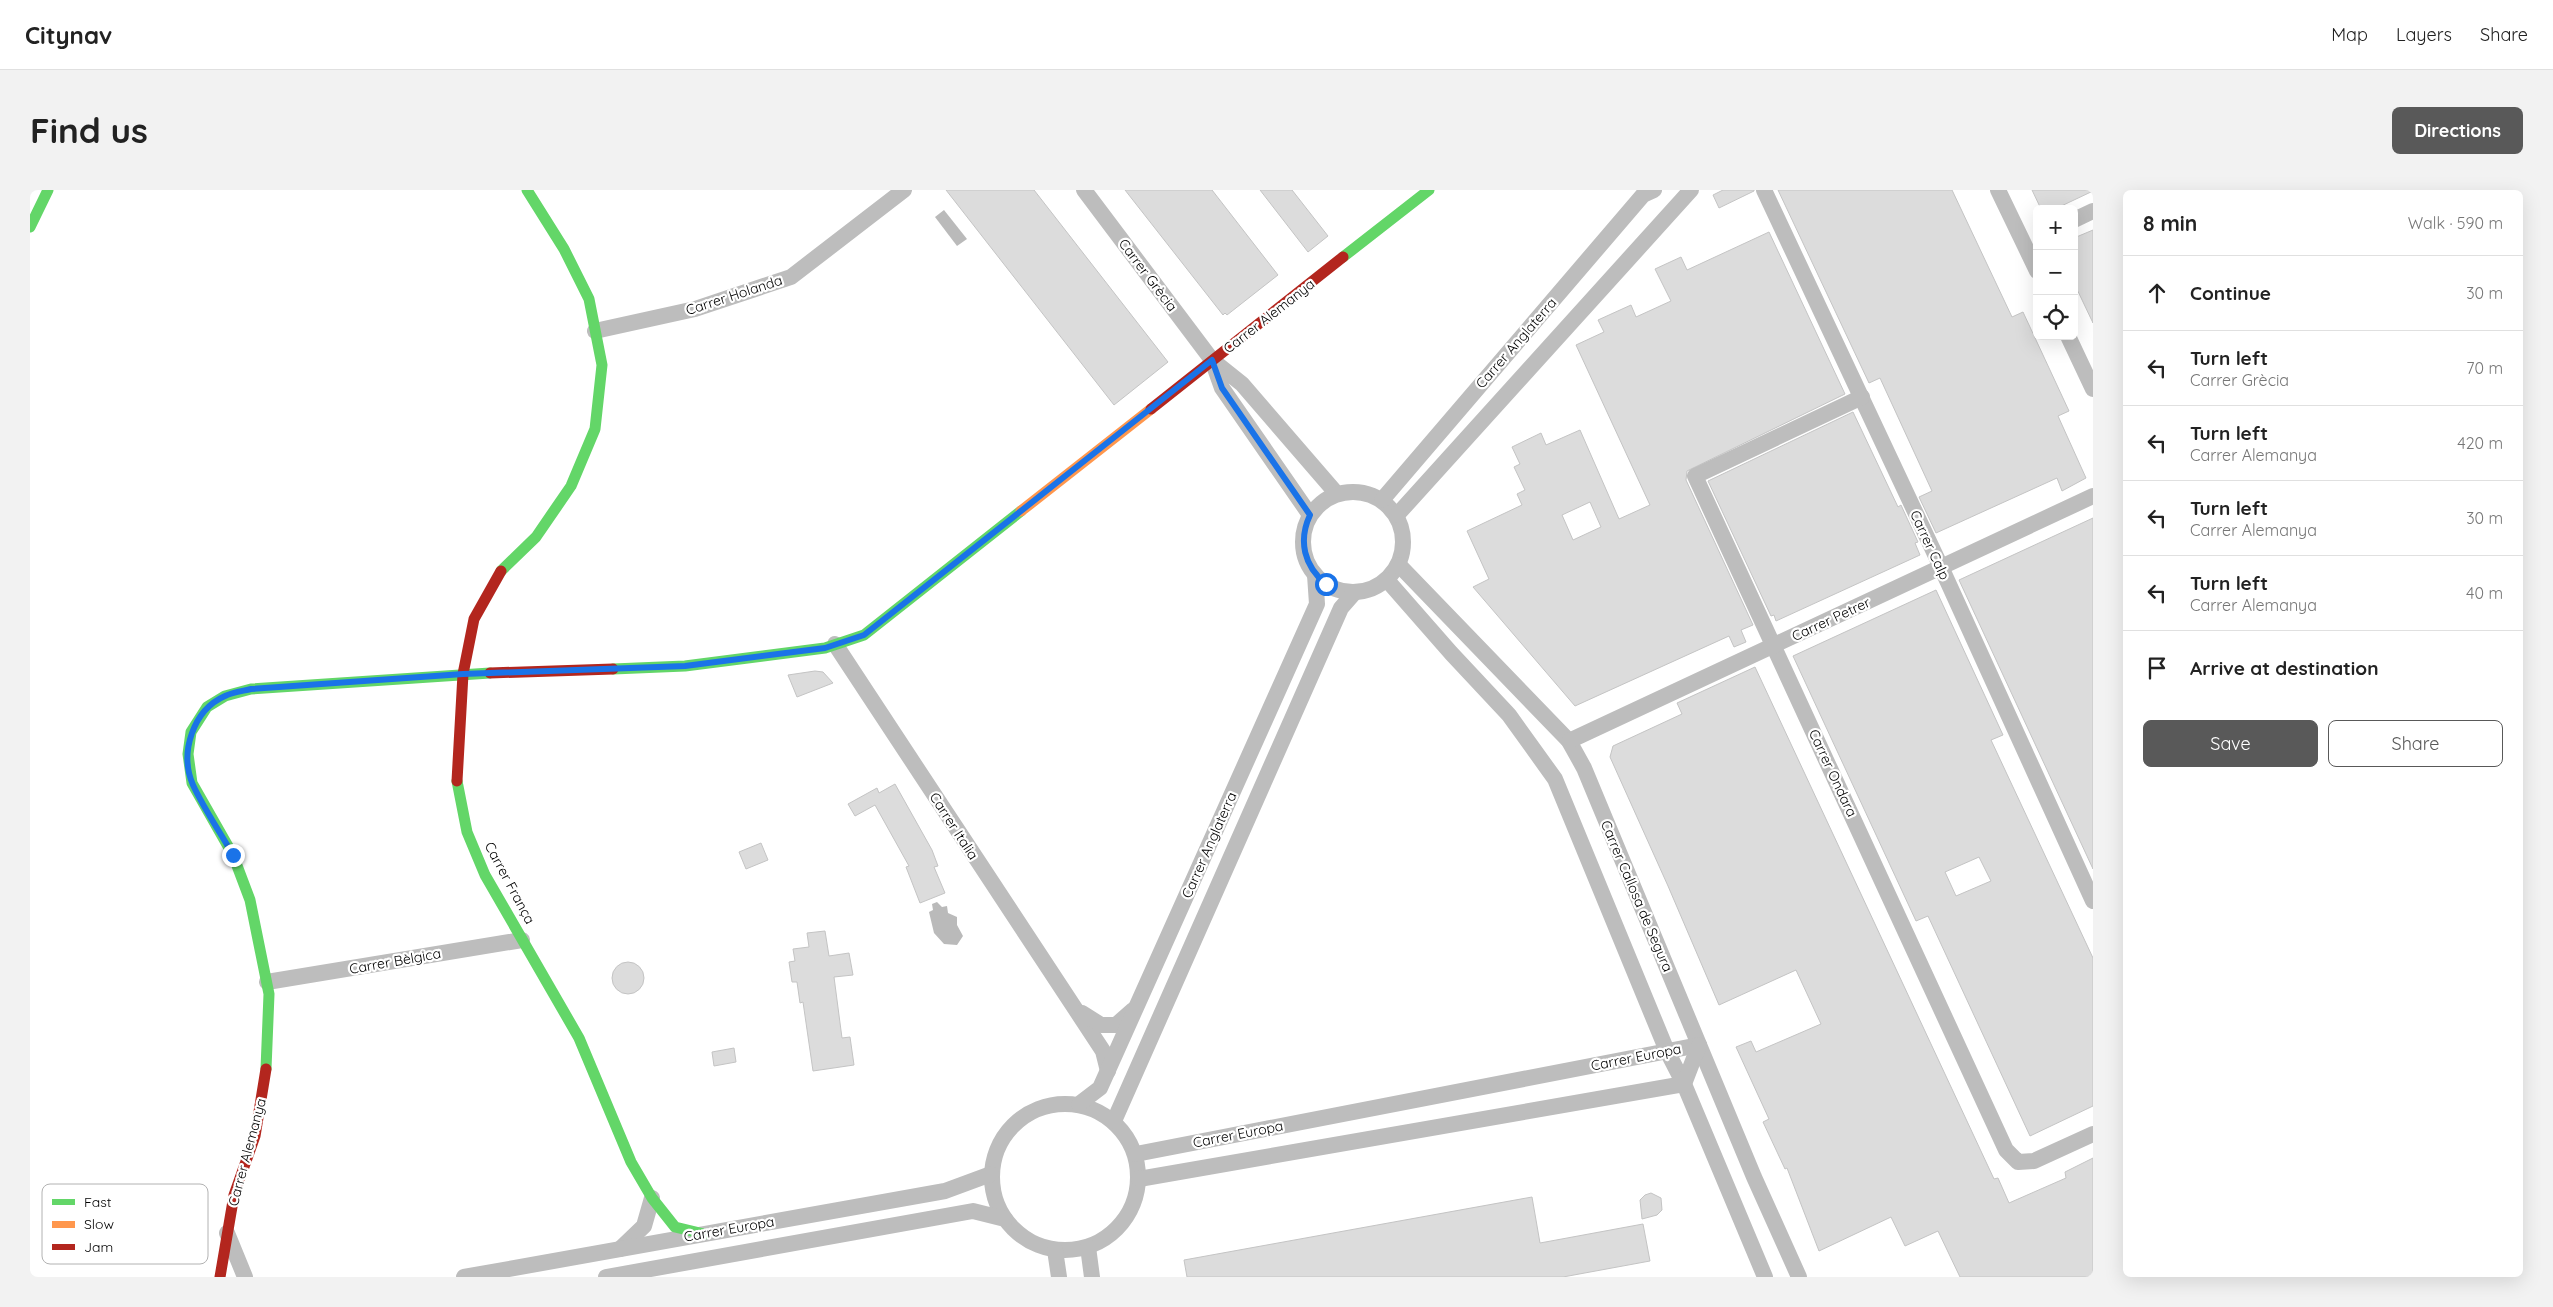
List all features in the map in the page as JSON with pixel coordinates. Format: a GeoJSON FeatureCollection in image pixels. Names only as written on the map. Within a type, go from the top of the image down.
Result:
{"type":"FeatureCollection","features":[{"type":"Feature","properties":{"kind":"main road"},"geometry":{"type":"LineString","coordinates":[[30,227],[48,190]]}},
{"type":"Feature","properties":{"kind":"main road","name":"Carrer França"},"geometry":{"type":"LineString","coordinates":[[527,190],[564,249],[589,299],[602,364],[594,429],[571,486],[536,537],[500,572],[474,619],[463,674],[457,782],[467,832],[485,875],[579,1038],[632,1162],[652,1198],[675,1227],[704,1234]]}},
{"type":"Feature","properties":{"kind":"main road","name":"Carrer Alemanya"},"geometry":{"type":"LineString","coordinates":[[220,1277],[234,1195],[255,1136],[266,1080],[269,994],[250,900],[233,855],[192,784],[188,754],[191,732],[207,707],[225,696],[251,689],[463,674],[685,666],[825,648],[864,635],[1429,190]]}},
{"type":"Feature","properties":{"kind":"street","name":"Carrer Holanda"},"geometry":{"type":"LineString","coordinates":[[595,331],[695,309],[791,277],[904,190]]}},
{"type":"Feature","properties":{"kind":"street","name":"Carrer Grècia"},"geometry":{"type":"LineString","coordinates":[[1084,190],[1212,360],[1242,384],[1337,494]]}},
{"type":"Feature","properties":{"kind":"street","name":"Carrer Anglaterra"},"geometry":{"type":"LineString","coordinates":[[1382,500],[1643,195],[1654,190]]}},
{"type":"Feature","properties":{"kind":"street"},"geometry":{"type":"LineString","coordinates":[[1397,515],[1691,190]]}},
{"type":"Feature","properties":{"kind":"street","name":"Carrer Calp"},"geometry":{"type":"LineString","coordinates":[[1764,190],[1941,567],[2093,901]]}},
{"type":"Feature","properties":{"kind":"street"},"geometry":{"type":"LineString","coordinates":[[1998,190],[2030,241],[2033,254]]}},
{"type":"Feature","properties":{"kind":"street"},"geometry":{"type":"LineString","coordinates":[[2078,218],[2093,211]]}},
{"type":"Feature","properties":{"kind":"street"},"geometry":{"type":"LineString","coordinates":[[2070,340],[2093,389]]}},
{"type":"Feature","properties":{"kind":"street","name":"Carrer Grècia"},"geometry":{"type":"LineString","coordinates":[[1212,360],[1222,388],[1310,515]]}},
{"type":"Feature","properties":{"kind":"street","name":"Carrer Ondara"},"geometry":{"type":"LineString","coordinates":[[1862,398],[1695,476],[2006,1150],[2018,1162],[2034,1161],[2093,1134]]}},
{"type":"Feature","properties":{"kind":"street"},"geometry":{"type":"LineString","coordinates":[[1354,491],[1369,493],[1382,500],[1397,515],[1404,538],[1399,565],[1387,580],[1372,589],[1355,592],[1339,590],[1326,584],[1314,575],[1303,550],[1304,527],[1310,515],[1319,504],[1337,494],[1354,491]]}},
{"type":"Feature","properties":{"kind":"street","name":"Carrer Petrer"},"geometry":{"type":"LineString","coordinates":[[1569,741],[2093,496]]}},
{"type":"Feature","properties":{"kind":"street","name":"Carrer Callosa de Segura"},"geometry":{"type":"LineString","coordinates":[[1399,565],[1569,741],[1584,768],[1699,1045],[1799,1277]]}},
{"type":"Feature","properties":{"kind":"street","name":"Carrer Anglaterra"},"geometry":{"type":"LineString","coordinates":[[1079,1104],[1100,1088],[1317,604],[1314,575]]}},
{"type":"Feature","properties":{"kind":"street"},"geometry":{"type":"LineString","coordinates":[[1387,580],[1509,715],[1555,779],[1667,1051],[1684,1084],[1766,1277]]}},
{"type":"Feature","properties":{"kind":"street","name":"Carrer Anglaterra"},"geometry":{"type":"LineString","coordinates":[[1114,1121],[1341,608],[1355,592]]}},
{"type":"Feature","properties":{"kind":"street","name":"Carrer Italia"},"geometry":{"type":"LineString","coordinates":[[835,644],[1103,1051],[1108,1071]]}},
{"type":"Feature","properties":{"kind":"street","name":"Carrer Bèlgica"},"geometry":{"type":"LineString","coordinates":[[267,982],[522,940]]}},
{"type":"Feature","properties":{"kind":"street","name":"Carrer Italia"},"geometry":{"type":"LineString","coordinates":[[1074,1007],[1101,1025],[1116,1025],[1136,1007]]}},
{"type":"Feature","properties":{"kind":"street","name":"Carrer Europa"},"geometry":{"type":"LineString","coordinates":[[1136,1154],[1699,1045]]}},
{"type":"Feature","properties":{"kind":"street","name":"Carrer Europa"},"geometry":{"type":"LineString","coordinates":[[1139,1179],[1684,1084],[1699,1045]]}},
{"type":"Feature","properties":{"kind":"street"},"geometry":{"type":"LineString","coordinates":[[1079,1104],[1102,1112],[1114,1121],[1121,1128],[1136,1154],[1139,1179],[1134,1206],[1127,1218],[1114,1233],[1088,1247],[1055,1250],[1024,1237],[1005,1220],[995,1198],[992,1174],[998,1146],[1007,1131],[1025,1115],[1049,1105],[1079,1104]]}},
{"type":"Feature","properties":{"kind":"street","name":"Carrer Europa"},"geometry":{"type":"LineString","coordinates":[[464,1277],[945,1191],[992,1174]]}},
{"type":"Feature","properties":{"kind":"street"},"geometry":{"type":"LineString","coordinates":[[620,1249],[644,1226],[652,1198]]}},
{"type":"Feature","properties":{"kind":"street","name":"Carrer Europa"},"geometry":{"type":"LineString","coordinates":[[606,1277],[973,1211],[1005,1220]]}},
{"type":"Feature","properties":{"kind":"street"},"geometry":{"type":"LineString","coordinates":[[227,1233],[245,1277]]}},
{"type":"Feature","properties":{"kind":"street"},"geometry":{"type":"LineString","coordinates":[[1088,1247],[1092,1277]]}},
{"type":"Feature","properties":{"kind":"street"},"geometry":{"type":"LineString","coordinates":[[1055,1250],[1059,1277]]}},
{"type":"Feature","properties":{"kind":"shaded area"},"geometry":{"type":"Polygon","coordinates":[[[944,210],[967,239],[957,246],[935,217],[944,210]]]}},
{"type":"Feature","properties":{"kind":"shaded area"},"geometry":{"type":"Polygon","coordinates":[[[937,902],[942,907],[947,906],[948,913],[957,917],[957,925],[963,936],[957,945],[944,944],[934,933],[929,912],[933,910],[932,904],[937,902]]]}},
{"type":"Feature","properties":{"kind":"building"},"geometry":{"type":"Polygon","coordinates":[[[946,190],[1034,190],[1168,362],[1114,405],[946,190]]]}},
{"type":"Feature","properties":{"kind":"building"},"geometry":{"type":"Polygon","coordinates":[[[1125,190],[1212,190],[1278,275],[1227,315],[1225,313],[1223,315],[1125,190]]]}},
{"type":"Feature","properties":{"kind":"building"},"geometry":{"type":"Polygon","coordinates":[[[1260,190],[1292,190],[1328,236],[1308,252],[1260,190]]]}},
{"type":"Feature","properties":{"kind":"building"},"geometry":{"type":"Polygon","coordinates":[[[1723,190],[1754,191],[1719,208],[1713,195],[1723,190]]]}},
{"type":"Feature","properties":{"kind":"building"},"geometry":{"type":"Polygon","coordinates":[[[1778,190],[1952,190],[2012,317],[2023,312],[2033,334],[2033,340],[2036,340],[2069,411],[2058,416],[2086,478],[2062,491],[2057,478],[1936,533],[1919,497],[1932,491],[1880,378],[1869,383],[1778,190]]]}},
{"type":"Feature","properties":{"kind":"building"},"geometry":{"type":"Polygon","coordinates":[[[2032,190],[2093,190],[2063,205],[2039,205],[2032,190]]]}},
{"type":"Feature","properties":{"kind":"building"},"geometry":{"type":"Polygon","coordinates":[[[2093,230],[2093,323],[2078,291],[2078,236],[2093,230]]]}},
{"type":"Feature","properties":{"kind":"building"},"geometry":{"type":"Polygon","coordinates":[[[1769,232],[1845,394],[1687,471],[1686,480],[1753,625],[1741,630],[1746,642],[1734,647],[1729,636],[1575,706],[1473,587],[1489,579],[1467,531],[1522,505],[1517,494],[1525,490],[1514,467],[1520,464],[1512,447],[1541,433],[1546,445],[1580,430],[1619,519],[1650,505],[1576,345],[1604,332],[1598,320],[1631,305],[1636,317],[1671,301],[1655,269],[1681,257],[1687,270],[1769,232]],[[1590,502],[1562,515],[1573,540],[1601,527],[1590,502]]]}},
{"type":"Feature","properties":{"kind":"building"},"geometry":{"type":"Polygon","coordinates":[[[1853,412],[1898,507],[1901,505],[1918,542],[1915,543],[1920,555],[1776,621],[1774,615],[1771,616],[1708,481],[1853,412]]]}},
{"type":"Feature","properties":{"kind":"building"},"geometry":{"type":"Polygon","coordinates":[[[2093,518],[2093,869],[1959,580],[2093,518]]]}},
{"type":"Feature","properties":{"kind":"building"},"geometry":{"type":"Polygon","coordinates":[[[1936,590],[2003,735],[1991,740],[2093,958],[2093,1106],[2030,1136],[1928,916],[1916,921],[1793,656],[1936,590]],[[1979,857],[1945,872],[1956,896],[1991,881],[1979,857]]]}},
{"type":"Feature","properties":{"kind":"building"},"geometry":{"type":"Polygon","coordinates":[[[1755,667],[1994,1179],[1998,1178],[2009,1203],[2066,1178],[2065,1172],[2093,1158],[2093,1277],[1960,1277],[1938,1231],[1905,1246],[1891,1217],[1819,1251],[1787,1168],[1785,1169],[1763,1122],[1769,1119],[1736,1047],[1751,1041],[1756,1052],[1821,1024],[1796,970],[1719,1005],[1610,757],[1613,746],[1682,714],[1677,703],[1755,667]]]}},
{"type":"Feature","properties":{"kind":"building"},"geometry":{"type":"Polygon","coordinates":[[[815,671],[823,672],[833,683],[797,697],[788,675],[815,671]]]}},
{"type":"Feature","properties":{"kind":"building"},"geometry":{"type":"Polygon","coordinates":[[[895,784],[932,850],[938,866],[934,867],[945,893],[920,903],[906,867],[909,866],[875,805],[855,816],[848,804],[877,788],[879,793],[895,784]]]}},
{"type":"Feature","properties":{"kind":"building"},"geometry":{"type":"Polygon","coordinates":[[[761,843],[768,860],[746,869],[739,852],[761,843]]]}},
{"type":"Feature","properties":{"kind":"building"},"geometry":{"type":"Polygon","coordinates":[[[825,931],[829,956],[849,953],[853,975],[834,977],[842,1038],[850,1037],[854,1065],[813,1071],[803,1002],[800,1003],[797,982],[792,982],[789,962],[795,961],[793,949],[809,947],[807,933],[825,931]]]}},
{"type":"Feature","properties":{"kind":"building"},"geometry":{"type":"Polygon","coordinates":[[[628,962],[634,963],[639,967],[643,972],[643,984],[639,989],[634,993],[628,994],[622,993],[617,989],[613,984],[612,978],[613,972],[617,967],[622,963],[628,962]]]}},
{"type":"Feature","properties":{"kind":"building"},"geometry":{"type":"Polygon","coordinates":[[[734,1048],[736,1062],[714,1066],[712,1052],[734,1048]]]}},
{"type":"Feature","properties":{"kind":"building"},"geometry":{"type":"Polygon","coordinates":[[[1651,1193],[1661,1198],[1662,1210],[1657,1215],[1642,1219],[1640,1200],[1645,1195],[1651,1193]]]}},
{"type":"Feature","properties":{"kind":"building"},"geometry":{"type":"Polygon","coordinates":[[[1532,1197],[1540,1243],[1643,1224],[1650,1261],[1563,1277],[1187,1277],[1184,1260],[1532,1197]]]}},
{"type":"Feature","properties":{"kind":"traffic: fast"},"geometry":{"type":"LineString","coordinates":[[30,227],[48,190]]}},
{"type":"Feature","properties":{"kind":"traffic: fast"},"geometry":{"type":"LineString","coordinates":[[501,571],[536,537],[571,486],[595,429],[602,365],[589,299],[564,249],[527,190]]}},
{"type":"Feature","properties":{"kind":"traffic: fast"},"geometry":{"type":"LineString","coordinates":[[1343,257],[1429,190]]}},
{"type":"Feature","properties":{"kind":"traffic: fast"},"geometry":{"type":"LineString","coordinates":[[613,669],[685,666],[825,648],[864,635],[1021,511]]}},
{"type":"Feature","properties":{"kind":"traffic: fast"},"geometry":{"type":"LineString","coordinates":[[266,1069],[269,994],[250,900],[233,855],[192,783],[188,754],[191,732],[207,707],[225,696],[251,689],[490,673]]}},
{"type":"Feature","properties":{"kind":"traffic: fast"},"geometry":{"type":"LineString","coordinates":[[457,781],[467,832],[485,875],[579,1038],[631,1162],[652,1198],[675,1227],[704,1234]]}},
{"type":"Feature","properties":{"kind":"traffic: slow"},"geometry":{"type":"LineString","coordinates":[[1021,511],[1151,409]]}},
{"type":"Feature","properties":{"kind":"traffic: jam"},"geometry":{"type":"LineString","coordinates":[[1151,409],[1343,257]]}},
{"type":"Feature","properties":{"kind":"traffic: jam"},"geometry":{"type":"LineString","coordinates":[[457,781],[463,674],[474,619],[501,571]]}},
{"type":"Feature","properties":{"kind":"traffic: jam"},"geometry":{"type":"LineString","coordinates":[[490,673],[613,669]]}},
{"type":"Feature","properties":{"kind":"traffic: jam"},"geometry":{"type":"LineString","coordinates":[[220,1277],[234,1195],[255,1136],[266,1069]]}},
{"type":"Feature","properties":{"kind":"route"},"geometry":{"type":"LineString","coordinates":[[233,855],[192,784],[188,754],[191,732],[207,707],[225,696],[251,689],[463,674],[685,666],[825,648],[864,635],[1212,360],[1222,388],[1310,515],[1304,527],[1303,550],[1314,575],[1326,584]]}}]}
